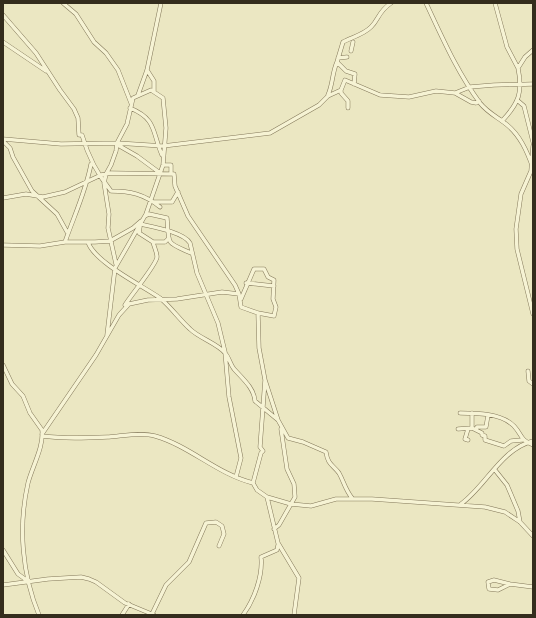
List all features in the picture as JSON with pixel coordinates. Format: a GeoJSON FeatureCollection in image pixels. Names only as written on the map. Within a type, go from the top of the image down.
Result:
{"type":"FeatureCollection","features":[{"type":"Feature","properties":{"kind":"street"},"geometry":{"type":"LineString","coordinates":[[63,3],[76,14],[94,42],[112,60],[118,70],[131,103]]}},
{"type":"Feature","properties":{"kind":"street"},"geometry":{"type":"LineString","coordinates":[[104,183],[106,174],[111,165],[116,143],[127,124],[131,103],[136,96],[140,94],[162,3]]}},
{"type":"Feature","properties":{"kind":"street"},"geometry":{"type":"LineString","coordinates":[[3,140],[61,144],[116,143],[163,146],[270,133],[320,105],[328,96],[332,86],[333,73],[343,42],[350,42],[371,27],[380,11],[391,3]]}},
{"type":"Feature","properties":{"kind":"street"},"geometry":{"type":"LineString","coordinates":[[427,3],[452,59],[479,101],[488,111],[502,121],[520,139],[532,166]]}},
{"type":"Feature","properties":{"kind":"street"},"geometry":{"type":"LineString","coordinates":[[495,3],[507,47],[518,68],[522,86],[517,100],[502,121]]}},
{"type":"Feature","properties":{"kind":"street"},"geometry":{"type":"LineString","coordinates":[[3,16],[36,53],[47,72],[76,113],[78,118],[79,135],[82,136],[84,144],[90,155],[91,164],[85,194],[67,232],[65,242]]}},
{"type":"Feature","properties":{"kind":"street"},"geometry":{"type":"LineString","coordinates":[[350,42],[355,37]]}},
{"type":"Feature","properties":{"kind":"street"},"geometry":{"type":"LineString","coordinates":[[3,42],[47,72]]}},
{"type":"Feature","properties":{"kind":"street"},"geometry":{"type":"LineString","coordinates":[[350,42],[351,51]]}},
{"type":"Feature","properties":{"kind":"street"},"geometry":{"type":"LineString","coordinates":[[518,68],[525,57],[533,50]]}},
{"type":"Feature","properties":{"kind":"street"},"geometry":{"type":"LineString","coordinates":[[338,58],[347,57]]}},
{"type":"Feature","properties":{"kind":"street"},"geometry":{"type":"LineString","coordinates":[[338,58],[346,71],[355,74],[354,84]]}},
{"type":"Feature","properties":{"kind":"street"},"geometry":{"type":"LineString","coordinates":[[147,70],[154,81],[154,91]]}},
{"type":"Feature","properties":{"kind":"street"},"geometry":{"type":"LineString","coordinates":[[328,96],[340,92],[345,80],[367,90],[388,96],[413,97],[436,91],[455,93],[471,102],[476,103],[479,101]]}},
{"type":"Feature","properties":{"kind":"street"},"geometry":{"type":"LineString","coordinates":[[455,93],[470,87],[494,85],[522,86],[525,83],[533,84]]}},
{"type":"Feature","properties":{"kind":"street"},"geometry":{"type":"LineString","coordinates":[[332,86],[333,90],[340,92],[348,100],[348,108]]}},
{"type":"Feature","properties":{"kind":"street"},"geometry":{"type":"LineString","coordinates":[[116,266],[152,201],[163,165],[163,146],[166,128],[163,98],[154,91],[149,90],[145,94],[136,96]]}},
{"type":"Feature","properties":{"kind":"street"},"geometry":{"type":"LineString","coordinates":[[517,100],[524,106],[533,142]]}},
{"type":"Feature","properties":{"kind":"street"},"geometry":{"type":"LineString","coordinates":[[130,108],[143,114],[153,125],[158,146],[163,157]]}},
{"type":"Feature","properties":{"kind":"street"},"geometry":{"type":"LineString","coordinates":[[3,140],[10,148],[13,157],[36,195],[57,214],[67,232]]}},
{"type":"Feature","properties":{"kind":"street"},"geometry":{"type":"LineString","coordinates":[[116,143],[160,173]]}},
{"type":"Feature","properties":{"kind":"street"},"geometry":{"type":"LineString","coordinates":[[533,146],[531,171],[521,194],[516,229],[522,274],[533,314]]}},
{"type":"Feature","properties":{"kind":"street"},"geometry":{"type":"LineString","coordinates":[[91,164],[101,175],[104,183],[108,204],[108,228],[116,266],[107,335]]}},
{"type":"Feature","properties":{"kind":"street"},"geometry":{"type":"LineString","coordinates":[[163,165],[171,166],[171,174]]}},
{"type":"Feature","properties":{"kind":"street"},"geometry":{"type":"LineString","coordinates":[[3,198],[36,195],[43,197],[65,192],[106,174],[160,173],[175,175],[175,186],[188,216],[235,284],[239,294],[241,307],[258,313],[274,316],[276,307],[273,299],[274,280],[268,277],[263,269],[254,269],[246,283],[240,300]]}},
{"type":"Feature","properties":{"kind":"street"},"geometry":{"type":"LineString","coordinates":[[104,183],[111,191],[132,192],[152,201],[160,207]]}},
{"type":"Feature","properties":{"kind":"street"},"geometry":{"type":"LineString","coordinates":[[152,201],[173,202],[178,192]]}},
{"type":"Feature","properties":{"kind":"street"},"geometry":{"type":"LineString","coordinates":[[157,216],[160,202]]}},
{"type":"Feature","properties":{"kind":"street"},"geometry":{"type":"LineString","coordinates":[[3,245],[40,246],[65,242],[110,241],[140,224],[149,214],[167,218],[169,238],[172,245],[191,253]]}},
{"type":"Feature","properties":{"kind":"street"},"geometry":{"type":"LineString","coordinates":[[140,224],[168,231],[188,239],[197,273],[218,323],[225,352],[229,397],[241,458],[236,477]]}},
{"type":"Feature","properties":{"kind":"street"},"geometry":{"type":"LineString","coordinates":[[140,224],[139,232],[154,242],[165,242],[169,238]]}},
{"type":"Feature","properties":{"kind":"street"},"geometry":{"type":"LineString","coordinates":[[88,242],[90,248],[96,254],[116,266],[137,286],[160,299],[192,331],[225,352],[234,369],[251,389],[254,394],[255,401],[278,420]]}},
{"type":"Feature","properties":{"kind":"street"},"geometry":{"type":"LineString","coordinates":[[39,615],[24,560],[23,506],[42,435],[69,397],[137,286],[154,266],[157,258],[154,242]]}},
{"type":"Feature","properties":{"kind":"street"},"geometry":{"type":"LineString","coordinates":[[246,283],[274,286]]}},
{"type":"Feature","properties":{"kind":"street"},"geometry":{"type":"LineString","coordinates":[[124,308],[134,302],[177,299],[222,292],[239,294]]}},
{"type":"Feature","properties":{"kind":"street"},"geometry":{"type":"LineString","coordinates":[[258,313],[259,348],[265,380],[281,428],[288,469],[296,492],[295,497],[279,525],[274,529]]}},
{"type":"Feature","properties":{"kind":"street"},"geometry":{"type":"LineString","coordinates":[[3,365],[12,384],[23,396],[30,413],[39,425],[42,435]]}},
{"type":"Feature","properties":{"kind":"street"},"geometry":{"type":"LineString","coordinates":[[528,371],[529,381],[533,384]]}},
{"type":"Feature","properties":{"kind":"street"},"geometry":{"type":"LineString","coordinates":[[253,483],[261,453],[263,451],[260,447],[265,380]]}},
{"type":"Feature","properties":{"kind":"street"},"geometry":{"type":"LineString","coordinates":[[460,412],[488,414],[513,426],[522,440],[533,445]]}},
{"type":"Feature","properties":{"kind":"street"},"geometry":{"type":"LineString","coordinates":[[468,440],[464,439],[472,429],[472,413]]}},
{"type":"Feature","properties":{"kind":"street"},"geometry":{"type":"LineString","coordinates":[[458,429],[486,427],[488,414]]}},
{"type":"Feature","properties":{"kind":"street"},"geometry":{"type":"LineString","coordinates":[[281,428],[288,438],[304,442],[326,452],[327,460],[340,474],[345,490],[352,498]]}},
{"type":"Feature","properties":{"kind":"street"},"geometry":{"type":"LineString","coordinates":[[472,429],[485,436],[485,440],[504,446],[511,441],[522,440]]}},
{"type":"Feature","properties":{"kind":"street"},"geometry":{"type":"LineString","coordinates":[[42,435],[77,438],[141,434],[153,435],[181,447],[223,472],[253,483],[257,490],[267,497],[291,504],[311,506],[330,500],[352,498],[461,504],[496,509],[505,512],[520,522],[533,536]]}},
{"type":"Feature","properties":{"kind":"street"},"geometry":{"type":"LineString","coordinates":[[461,504],[470,497],[475,489],[486,482],[502,460],[527,443],[533,441]]}},
{"type":"Feature","properties":{"kind":"street"},"geometry":{"type":"LineString","coordinates":[[494,470],[507,485],[518,511],[520,522]]}},
{"type":"Feature","properties":{"kind":"street"},"geometry":{"type":"LineString","coordinates":[[267,497],[278,543],[299,578],[294,615]]}},
{"type":"Feature","properties":{"kind":"street"},"geometry":{"type":"LineString","coordinates":[[3,585],[65,578],[89,579],[129,604],[153,614],[166,585],[189,562],[206,523],[216,522],[222,526],[224,534],[220,546]]}},
{"type":"Feature","properties":{"kind":"street"},"geometry":{"type":"LineString","coordinates":[[244,615],[255,590],[262,566],[261,557],[277,550],[278,543]]}},
{"type":"Feature","properties":{"kind":"street"},"geometry":{"type":"LineString","coordinates":[[3,550],[18,574],[29,582]]}},
{"type":"Feature","properties":{"kind":"street"},"geometry":{"type":"LineString","coordinates":[[510,584],[498,590],[489,589],[487,586],[488,582],[494,580],[510,584],[533,585]]}},
{"type":"Feature","properties":{"kind":"street"},"geometry":{"type":"LineString","coordinates":[[122,615],[129,604]]}}]}
